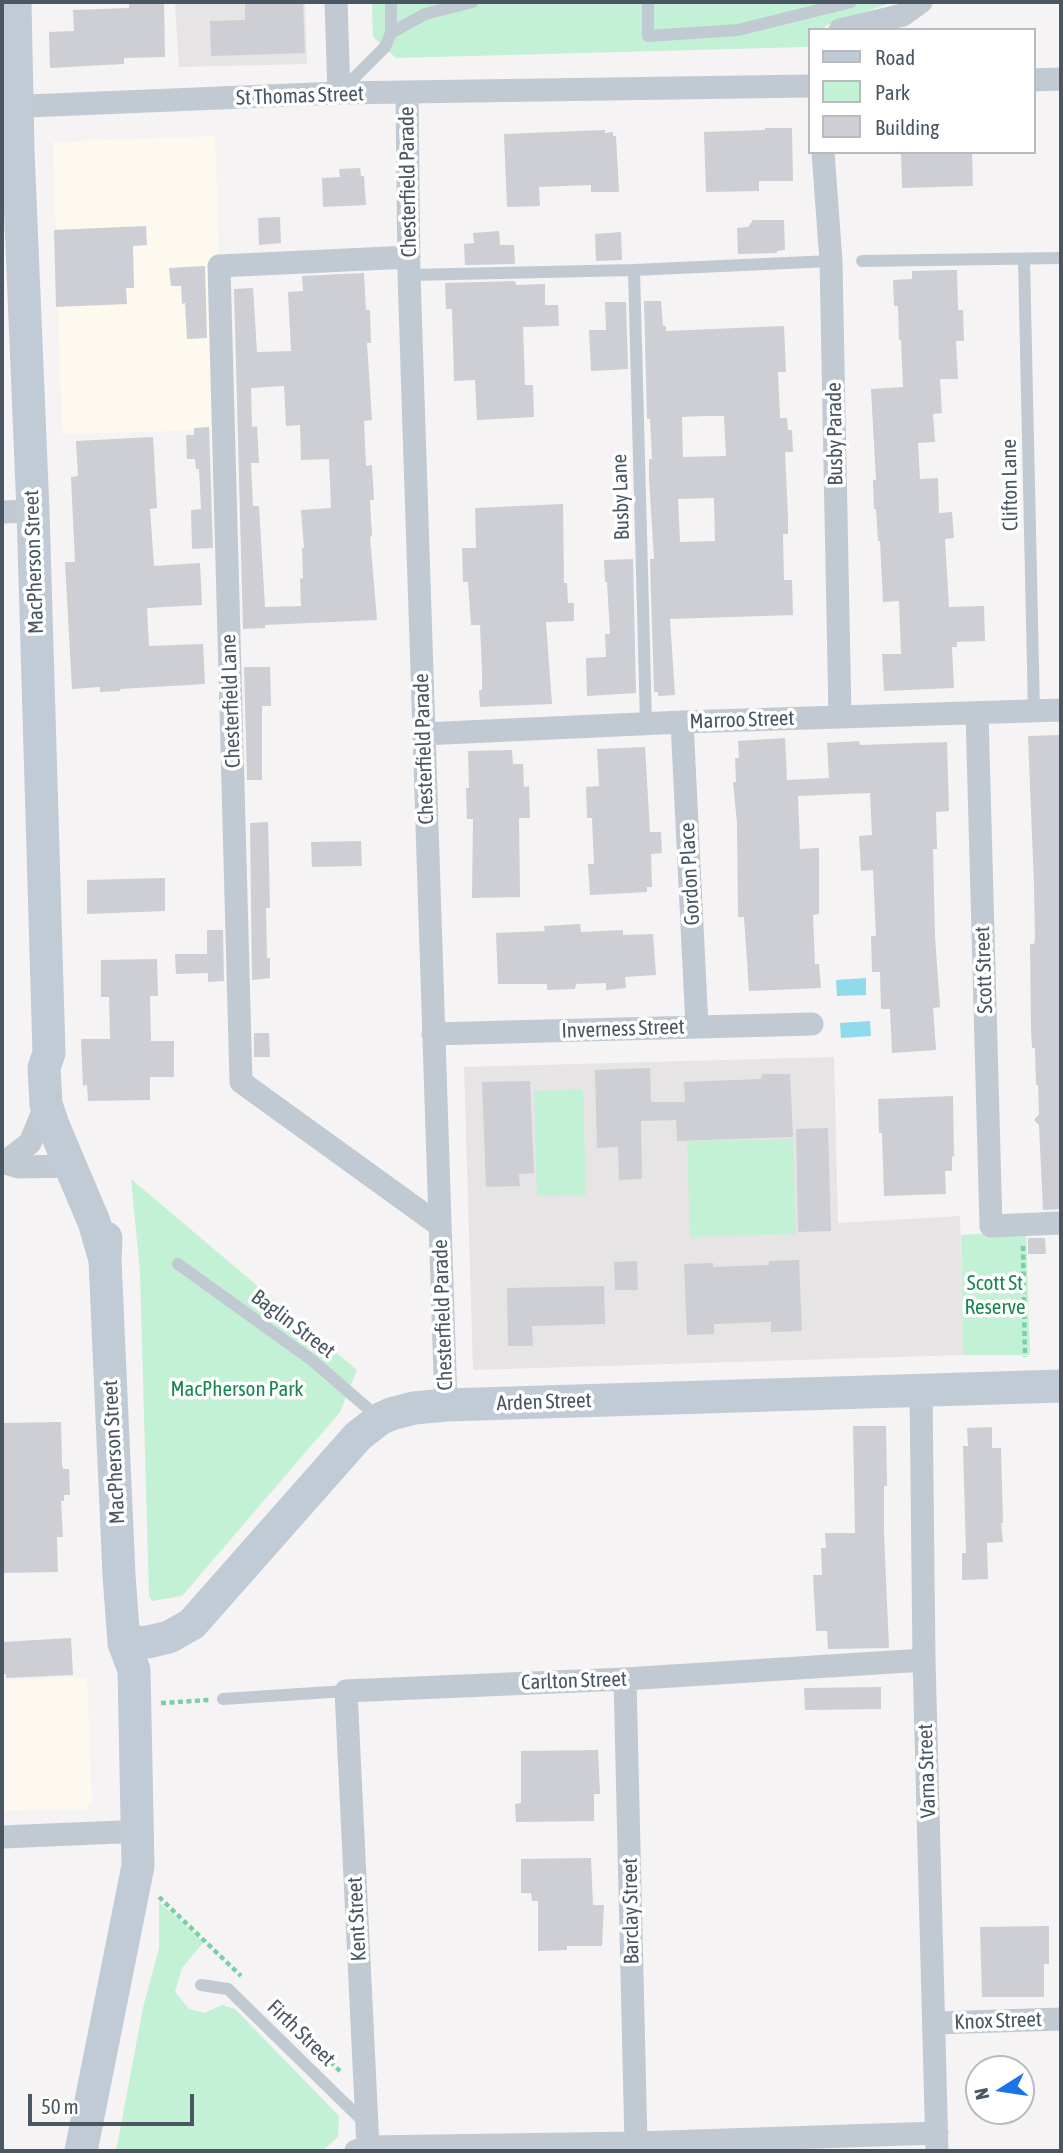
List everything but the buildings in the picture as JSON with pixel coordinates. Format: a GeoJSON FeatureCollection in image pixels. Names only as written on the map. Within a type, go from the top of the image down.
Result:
{"type":"FeatureCollection","features":[{"type":"Feature","properties":{"kind":"main road","name":"MacPherson Street"},"geometry":{"type":"LineString","coordinates":[[15,2],[9,61],[9,107],[17,512],[49,1053],[44,1068],[46,1104],[104,1195],[124,1643],[134,1670],[138,1866],[81,2151]]}},
{"type":"Feature","properties":{"kind":"main road","name":"MacPherson Street"},"geometry":{"type":"LineString","coordinates":[[49,1053],[56,1066],[68,1106],[81,1160]]}},
{"type":"Feature","properties":{"kind":"main road","name":"Arden Street"},"geometry":{"type":"LineString","coordinates":[[124,1643],[148,1642],[169,1637],[192,1624],[358,1436],[380,1419],[414,1408],[1061,1386]]}},
{"type":"Feature","properties":{"kind":"main road","name":"MacPherson Street"},"geometry":{"type":"LineString","coordinates":[[124,1643],[117,1668],[120,1866],[130,1901]]}},
{"type":"Feature","properties":{"kind":"street"},"geometry":{"type":"LineString","coordinates":[[335,2],[339,93]]}},
{"type":"Feature","properties":{"kind":"street"},"geometry":{"type":"LineString","coordinates":[[848,28],[903,15],[921,2]]}},
{"type":"Feature","properties":{"kind":"street"},"geometry":{"type":"LineString","coordinates":[[1035,80],[1061,79]]}},
{"type":"Feature","properties":{"kind":"street","name":"St Thomas Street"},"geometry":{"type":"LineString","coordinates":[[9,107],[339,93],[808,86]]}},
{"type":"Feature","properties":{"kind":"street","name":"Chesterfield Parade"},"geometry":{"type":"LineString","coordinates":[[407,92],[409,266],[446,1405]]}},
{"type":"Feature","properties":{"kind":"street","name":"Busby Parade"},"geometry":{"type":"LineString","coordinates":[[823,154],[831,261],[840,717]]}},
{"type":"Feature","properties":{"kind":"street","name":"Chesterfield Lane"},"geometry":{"type":"LineString","coordinates":[[409,266],[219,266],[241,1082],[439,1225]]}},
{"type":"Feature","properties":{"kind":"street","name":"Marroo Street"},"geometry":{"type":"LineString","coordinates":[[423,734],[646,723],[1061,710]]}},
{"type":"Feature","properties":{"kind":"street","name":"Scott Street"},"geometry":{"type":"LineString","coordinates":[[977,713],[991,1226],[1023,1224]]}},
{"type":"Feature","properties":{"kind":"street","name":"Gordon Place"},"geometry":{"type":"LineString","coordinates":[[682,722],[696,1027]]}},
{"type":"Feature","properties":{"kind":"street","name":"Inverness Street"},"geometry":{"type":"LineString","coordinates":[[433,1034],[812,1024]]}},
{"type":"Feature","properties":{"kind":"street"},"geometry":{"type":"LineString","coordinates":[[4,1162],[30,1143],[46,1104]]}},
{"type":"Feature","properties":{"kind":"street"},"geometry":{"type":"LineString","coordinates":[[4,1162],[19,1167],[81,1160]]}},
{"type":"Feature","properties":{"kind":"street"},"geometry":{"type":"LineString","coordinates":[[1023,1224],[1061,1223]]}},
{"type":"Feature","properties":{"kind":"street","name":"Varna Street"},"geometry":{"type":"LineString","coordinates":[[921,1390],[924,1660],[937,2142]]}},
{"type":"Feature","properties":{"kind":"street","name":"Carlton Street"},"geometry":{"type":"LineString","coordinates":[[346,1691],[625,1679],[924,1660]]}},
{"type":"Feature","properties":{"kind":"street","name":"Barclay Street"},"geometry":{"type":"LineString","coordinates":[[625,1679],[636,2143]]}},
{"type":"Feature","properties":{"kind":"street","name":"Kent Street"},"geometry":{"type":"LineString","coordinates":[[346,1691],[364,2141]]}},
{"type":"Feature","properties":{"kind":"street"},"geometry":{"type":"LineString","coordinates":[[2,1837],[120,1832]]}},
{"type":"Feature","properties":{"kind":"street","name":"Knox Street"},"geometry":{"type":"LineString","coordinates":[[934,2022],[1061,2019]]}},
{"type":"Feature","properties":{"kind":"street"},"geometry":{"type":"LineString","coordinates":[[364,2141],[937,2142]]}},
{"type":"Feature","properties":{"kind":"lane"},"geometry":{"type":"LineString","coordinates":[[339,93],[385,47],[391,33],[391,2]]}},
{"type":"Feature","properties":{"kind":"lane"},"geometry":{"type":"LineString","coordinates":[[391,33],[425,14],[473,2]]}},
{"type":"Feature","properties":{"kind":"lane"},"geometry":{"type":"LineString","coordinates":[[648,2],[648,36],[738,30],[851,2]]}},
{"type":"Feature","properties":{"kind":"lane"},"geometry":{"type":"LineString","coordinates":[[862,261],[1061,258]]}},
{"type":"Feature","properties":{"kind":"lane","name":"Clifton Lane"},"geometry":{"type":"LineString","coordinates":[[1024,259],[1034,711]]}},
{"type":"Feature","properties":{"kind":"lane"},"geometry":{"type":"LineString","coordinates":[[409,266],[634,270],[831,261]]}},
{"type":"Feature","properties":{"kind":"lane","name":"Busby Lane"},"geometry":{"type":"LineString","coordinates":[[634,270],[646,723]]}},
{"type":"Feature","properties":{"kind":"lane","name":"Baglin Street"},"geometry":{"type":"LineString","coordinates":[[178,1264],[313,1361],[380,1419]]}},
{"type":"Feature","properties":{"kind":"lane","name":"Carlton Street"},"geometry":{"type":"LineString","coordinates":[[223,1699],[346,1691]]}},
{"type":"Feature","properties":{"kind":"lane","name":"Firth Street"},"geometry":{"type":"LineString","coordinates":[[201,1985],[228,1989],[364,2141]]}},
{"type":"Feature","properties":{"kind":"path"},"geometry":{"type":"LineString","coordinates":[[1023,1224],[1026,1357]]}},
{"type":"Feature","properties":{"kind":"path"},"geometry":{"type":"LineString","coordinates":[[157,1704],[223,1699]]}},
{"type":"Feature","properties":{"kind":"shaded area"},"geometry":{"type":"Polygon","coordinates":[[[175,2],[305,2],[307,64],[179,67],[175,2]]]}},
{"type":"Feature","properties":{"kind":"shaded area"},"geometry":{"type":"Polygon","coordinates":[[[215,136],[219,256],[213,430],[62,434],[53,142],[215,136]]]}},
{"type":"Feature","properties":{"kind":"shaded area"},"geometry":{"type":"Polygon","coordinates":[[[834,1057],[838,1223],[960,1216],[963,1355],[473,1370],[464,1067],[834,1057]]]}},
{"type":"Feature","properties":{"kind":"shaded area"},"geometry":{"type":"Polygon","coordinates":[[[87,1677],[92,1803],[87,1809],[2,1811],[2,1680],[87,1677]]]}},
{"type":"Feature","properties":{"kind":"green space"},"geometry":{"type":"Polygon","coordinates":[[[372,2],[894,2],[824,28],[808,28],[807,47],[396,58],[373,37],[372,2]]]}},
{"type":"Feature","properties":{"kind":"green space"},"geometry":{"type":"Polygon","coordinates":[[[583,1089],[586,1195],[537,1196],[534,1091],[583,1089]]]}},
{"type":"Feature","properties":{"kind":"green space"},"geometry":{"type":"Polygon","coordinates":[[[793,1139],[796,1234],[690,1237],[687,1141],[793,1139]]]}},
{"type":"Feature","properties":{"kind":"green space","name":"MacPherson Park"},"geometry":{"type":"Polygon","coordinates":[[[131,1179],[357,1370],[340,1412],[182,1596],[152,1601],[149,1596],[140,1272],[131,1179]]]}},
{"type":"Feature","properties":{"kind":"green space","name":"Scott St Reserve"},"geometry":{"type":"Polygon","coordinates":[[[1026,1231],[1030,1355],[963,1355],[961,1235],[1026,1231]]]}},
{"type":"Feature","properties":{"kind":"green space"},"geometry":{"type":"Polygon","coordinates":[[[159,1902],[204,1942],[182,1968],[175,1992],[189,2009],[205,2013],[222,2005],[235,2009],[339,2116],[338,2137],[323,2150],[116,2151],[143,2008],[159,1948],[159,1902]]]}},
{"type":"Feature","properties":{"kind":"water"},"geometry":{"type":"Polygon","coordinates":[[[866,978],[866,995],[837,996],[836,980],[866,978]]]}},
{"type":"Feature","properties":{"kind":"water"},"geometry":{"type":"Polygon","coordinates":[[[870,1021],[871,1036],[841,1038],[840,1023],[870,1021]]]}}]}
